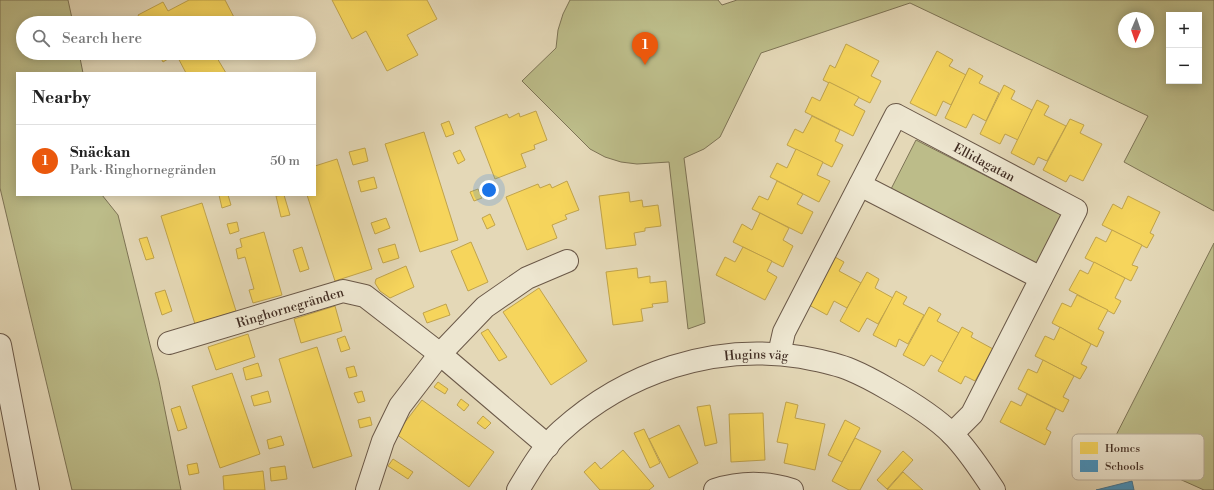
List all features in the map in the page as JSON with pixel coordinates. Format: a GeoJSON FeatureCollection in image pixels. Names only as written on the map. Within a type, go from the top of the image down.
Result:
{"type":"FeatureCollection","features":[{"type":"Feature","properties":{"kind":"street","name":"Ellidagatan"},"geometry":{"type":"LineString","coordinates":[[779,354],[784,332],[896,115],[1076,210],[972,414],[952,434]]}},
{"type":"Feature","properties":{"kind":"street"},"geometry":{"type":"LineString","coordinates":[[860,185],[1041,278]]}},
{"type":"Feature","properties":{"kind":"street"},"geometry":{"type":"LineString","coordinates":[[367,490],[383,441],[400,406],[440,354],[485,307],[527,278],[568,261]]}},
{"type":"Feature","properties":{"kind":"street","name":"Ringhornegränden"},"geometry":{"type":"LineString","coordinates":[[169,344],[343,291],[365,296],[440,354],[548,446]]}},
{"type":"Feature","properties":{"kind":"street"},"geometry":{"type":"LineString","coordinates":[[0,345],[28,490]]}},
{"type":"Feature","properties":{"kind":"street","name":"Hugins väg"},"geometry":{"type":"LineString","coordinates":[[518,490],[548,446],[560,432],[594,405],[632,382],[703,357],[779,354],[818,360],[850,369],[918,405],[952,434],[973,459],[994,490]]}},
{"type":"Feature","properties":{"kind":"street"},"geometry":{"type":"LineString","coordinates":[[715,490],[728,486],[765,484],[792,490]]}},
{"type":"Feature","properties":{"kind":"green space"},"geometry":{"type":"Polygon","coordinates":[[[0,0],[68,0],[71,16],[16,16],[16,60],[80,60],[83,72],[16,72],[16,196],[103,196],[118,215],[159,381],[181,490],[72,490],[0,188],[0,0]]]}},
{"type":"Feature","properties":{"kind":"green space"},"geometry":{"type":"Polygon","coordinates":[[[570,0],[718,0],[722,5],[737,0],[1214,0],[1214,211],[1124,162],[1148,116],[910,3],[761,53],[720,137],[704,149],[684,158],[705,323],[688,329],[669,162],[637,164],[621,162],[605,157],[590,149],[522,81],[556,48],[558,30],[563,14],[570,0]]]}},
{"type":"Feature","properties":{"kind":"green space"},"geometry":{"type":"Polygon","coordinates":[[[916,140],[1062,215],[1035,266],[890,191],[916,140]]]}},
{"type":"Feature","properties":{"kind":"green space"},"geometry":{"type":"Polygon","coordinates":[[[1214,243],[1214,490],[1204,490],[1182,480],[1204,480],[1204,434],[1117,434],[1214,243]]]}},
{"type":"Feature","properties":{"kind":"building: Homes"},"geometry":{"type":"Polygon","coordinates":[[[189,0],[225,0],[233,16],[138,15],[163,2],[168,11],[189,0]]]}},
{"type":"Feature","properties":{"kind":"building: Homes"},"geometry":{"type":"Polygon","coordinates":[[[332,0],[427,0],[437,19],[407,35],[418,55],[387,71],[366,31],[352,39],[332,0]]]}},
{"type":"Feature","properties":{"kind":"building: Homes"},"geometry":{"type":"Polygon","coordinates":[[[846,44],[879,61],[871,76],[881,81],[870,103],[823,80],[830,65],[835,68],[846,44]]]}},
{"type":"Feature","properties":{"kind":"building: Homes"},"geometry":{"type":"Polygon","coordinates":[[[937,51],[953,60],[949,66],[966,75],[951,105],[943,101],[936,116],[910,103],[937,51]]]}},
{"type":"Feature","properties":{"kind":"building: Homes"},"geometry":{"type":"Polygon","coordinates":[[[179,60],[218,60],[225,72],[185,72],[179,60]]]}},
{"type":"Feature","properties":{"kind":"building: Homes"},"geometry":{"type":"Polygon","coordinates":[[[969,68],[983,76],[979,83],[999,93],[986,121],[973,114],[966,128],[945,118],[969,68]]]}},
{"type":"Feature","properties":{"kind":"building: Homes"},"geometry":{"type":"Polygon","coordinates":[[[829,82],[859,97],[854,105],[865,111],[853,136],[805,112],[812,97],[820,101],[829,82]]]}},
{"type":"Feature","properties":{"kind":"building: Homes"},"geometry":{"type":"Polygon","coordinates":[[[1004,85],[1015,91],[1011,99],[1032,110],[1018,140],[1005,134],[1000,144],[980,134],[1004,85]]]}},
{"type":"Feature","properties":{"kind":"building: Homes"},"geometry":{"type":"Polygon","coordinates":[[[1037,100],[1049,106],[1044,115],[1066,126],[1047,161],[1038,157],[1034,165],[1011,153],[1037,100]]]}},
{"type":"Feature","properties":{"kind":"building: Homes"},"geometry":{"type":"Polygon","coordinates":[[[536,111],[547,140],[534,145],[535,149],[521,154],[526,167],[495,179],[475,127],[507,114],[509,118],[519,113],[520,117],[536,111]]]}},
{"type":"Feature","properties":{"kind":"building: Homes"},"geometry":{"type":"Polygon","coordinates":[[[812,116],[840,130],[835,141],[843,145],[832,167],[787,145],[795,129],[803,133],[812,116]]]}},
{"type":"Feature","properties":{"kind":"building: Homes"},"geometry":{"type":"Polygon","coordinates":[[[1070,119],[1084,125],[1080,133],[1102,144],[1083,181],[1070,175],[1066,182],[1043,170],[1070,119]]]}},
{"type":"Feature","properties":{"kind":"building: Homes"},"geometry":{"type":"Polygon","coordinates":[[[449,121],[454,134],[446,137],[441,124],[449,121]]]}},
{"type":"Feature","properties":{"kind":"building: Homes"},"geometry":{"type":"Polygon","coordinates":[[[424,132],[458,240],[420,252],[385,144],[424,132]]]}},
{"type":"Feature","properties":{"kind":"building: Homes"},"geometry":{"type":"Polygon","coordinates":[[[365,148],[368,161],[353,165],[349,152],[365,148]]]}},
{"type":"Feature","properties":{"kind":"building: Homes"},"geometry":{"type":"Polygon","coordinates":[[[796,149],[823,162],[817,175],[830,181],[819,202],[770,177],[777,163],[787,168],[796,149]]]}},
{"type":"Feature","properties":{"kind":"building: Homes"},"geometry":{"type":"Polygon","coordinates":[[[460,150],[465,160],[458,164],[453,153],[460,150]]]}},
{"type":"Feature","properties":{"kind":"building: Homes"},"geometry":{"type":"Polygon","coordinates":[[[337,159],[372,269],[335,281],[307,196],[316,196],[316,166],[337,159]]]}},
{"type":"Feature","properties":{"kind":"building: Homes"},"geometry":{"type":"Polygon","coordinates":[[[374,177],[377,188],[361,192],[358,181],[374,177]]]}},
{"type":"Feature","properties":{"kind":"building: Homes"},"geometry":{"type":"Polygon","coordinates":[[[567,181],[579,210],[565,215],[567,219],[552,225],[557,238],[527,250],[506,197],[538,184],[540,188],[550,184],[552,188],[567,181]]]}},
{"type":"Feature","properties":{"kind":"building: Homes"},"geometry":{"type":"Polygon","coordinates":[[[777,181],[803,194],[797,204],[813,212],[802,234],[752,209],[759,196],[768,200],[777,181]]]}},
{"type":"Feature","properties":{"kind":"building: Homes"},"geometry":{"type":"Polygon","coordinates":[[[478,189],[482,198],[474,201],[470,192],[478,189]]]}},
{"type":"Feature","properties":{"kind":"building: Homes"},"geometry":{"type":"Polygon","coordinates":[[[629,192],[630,202],[642,200],[643,207],[658,205],[661,226],[645,228],[645,231],[634,233],[636,245],[606,249],[599,196],[629,192]]]}},
{"type":"Feature","properties":{"kind":"building: Homes"},"geometry":{"type":"Polygon","coordinates":[[[219,196],[228,196],[231,205],[222,208],[219,196]]]}},
{"type":"Feature","properties":{"kind":"building: Homes"},"geometry":{"type":"Polygon","coordinates":[[[276,196],[284,196],[290,215],[281,217],[276,196]]]}},
{"type":"Feature","properties":{"kind":"building: Homes"},"geometry":{"type":"Polygon","coordinates":[[[1128,196],[1160,212],[1150,233],[1154,235],[1147,248],[1102,225],[1113,204],[1122,209],[1128,196]]]}},
{"type":"Feature","properties":{"kind":"building: Homes"},"geometry":{"type":"Polygon","coordinates":[[[202,203],[236,311],[195,324],[161,216],[202,203]]]}},
{"type":"Feature","properties":{"kind":"building: Homes"},"geometry":{"type":"Polygon","coordinates":[[[760,213],[789,228],[783,240],[793,246],[783,267],[733,242],[742,224],[752,230],[760,213]]]}},
{"type":"Feature","properties":{"kind":"building: Homes"},"geometry":{"type":"Polygon","coordinates":[[[490,214],[495,225],[487,229],[482,218],[490,214]]]}},
{"type":"Feature","properties":{"kind":"building: Homes"},"geometry":{"type":"Polygon","coordinates":[[[386,218],[390,228],[375,234],[371,223],[386,218]]]}},
{"type":"Feature","properties":{"kind":"building: Homes"},"geometry":{"type":"Polygon","coordinates":[[[237,222],[239,231],[230,234],[227,224],[237,222]]]}},
{"type":"Feature","properties":{"kind":"building: Homes"},"geometry":{"type":"Polygon","coordinates":[[[1112,230],[1142,245],[1132,265],[1138,267],[1131,281],[1085,258],[1096,237],[1106,242],[1112,230]]]}},
{"type":"Feature","properties":{"kind":"building: Homes"},"geometry":{"type":"Polygon","coordinates":[[[264,232],[282,295],[253,303],[249,290],[254,289],[245,257],[238,259],[236,249],[242,247],[240,239],[264,232]]]}},
{"type":"Feature","properties":{"kind":"building: Homes"},"geometry":{"type":"Polygon","coordinates":[[[147,237],[154,258],[146,260],[139,239],[147,237]]]}},
{"type":"Feature","properties":{"kind":"building: Homes"},"geometry":{"type":"Polygon","coordinates":[[[471,242],[488,282],[468,291],[451,251],[471,242]]]}},
{"type":"Feature","properties":{"kind":"building: Homes"},"geometry":{"type":"Polygon","coordinates":[[[395,244],[399,258],[383,263],[378,249],[395,244]]]}},
{"type":"Feature","properties":{"kind":"building: Homes"},"geometry":{"type":"Polygon","coordinates":[[[302,247],[309,269],[300,272],[293,250],[302,247]]]}},
{"type":"Feature","properties":{"kind":"building: Homes"},"geometry":{"type":"Polygon","coordinates":[[[743,247],[772,261],[767,271],[777,277],[765,300],[716,275],[725,257],[735,262],[743,247]]]}},
{"type":"Feature","properties":{"kind":"building: Homes"},"geometry":{"type":"Polygon","coordinates":[[[835,257],[844,262],[839,271],[861,283],[847,308],[834,301],[827,315],[809,305],[835,257]]]}},
{"type":"Feature","properties":{"kind":"building: Homes"},"geometry":{"type":"Polygon","coordinates":[[[1094,262],[1125,278],[1115,298],[1121,301],[1114,314],[1069,290],[1080,270],[1088,274],[1094,262]]]}},
{"type":"Feature","properties":{"kind":"building: Homes"},"geometry":{"type":"Polygon","coordinates":[[[406,266],[414,287],[390,298],[380,291],[375,283],[376,279],[406,266]]]}},
{"type":"Feature","properties":{"kind":"building: Homes"},"geometry":{"type":"Polygon","coordinates":[[[637,268],[638,278],[650,276],[650,283],[666,281],[668,302],[652,304],[653,307],[641,309],[643,321],[613,325],[606,272],[637,268]]]}},
{"type":"Feature","properties":{"kind":"building: Homes"},"geometry":{"type":"Polygon","coordinates":[[[867,272],[879,279],[875,288],[893,298],[878,324],[867,318],[859,332],[840,321],[867,272]]]}},
{"type":"Feature","properties":{"kind":"building: Homes"},"geometry":{"type":"Polygon","coordinates":[[[539,288],[587,361],[551,385],[503,312],[539,288]]]}},
{"type":"Feature","properties":{"kind":"building: Homes"},"geometry":{"type":"Polygon","coordinates":[[[165,290],[172,311],[162,315],[155,293],[165,290]]]}},
{"type":"Feature","properties":{"kind":"building: Homes"},"geometry":{"type":"Polygon","coordinates":[[[896,291],[907,297],[903,304],[924,315],[908,344],[899,339],[896,347],[873,335],[896,291]]]}},
{"type":"Feature","properties":{"kind":"building: Homes"},"geometry":{"type":"Polygon","coordinates":[[[1077,295],[1108,310],[1098,329],[1104,332],[1097,347],[1052,323],[1062,303],[1071,307],[1077,295]]]}},
{"type":"Feature","properties":{"kind":"building: Homes"},"geometry":{"type":"Polygon","coordinates":[[[446,304],[450,315],[427,323],[423,313],[446,304]]]}},
{"type":"Feature","properties":{"kind":"building: Homes"},"geometry":{"type":"Polygon","coordinates":[[[335,306],[342,331],[301,343],[294,319],[335,306]]]}},
{"type":"Feature","properties":{"kind":"building: Homes"},"geometry":{"type":"Polygon","coordinates":[[[929,307],[941,314],[937,321],[959,333],[943,362],[931,355],[924,366],[903,355],[929,307]]]}},
{"type":"Feature","properties":{"kind":"building: Homes"},"geometry":{"type":"Polygon","coordinates":[[[962,327],[973,333],[971,337],[993,349],[975,381],[965,376],[961,384],[938,371],[962,327]]]}},
{"type":"Feature","properties":{"kind":"building: Homes"},"geometry":{"type":"Polygon","coordinates":[[[1060,327],[1091,344],[1081,364],[1087,367],[1080,379],[1035,356],[1045,336],[1054,340],[1060,327]]]}},
{"type":"Feature","properties":{"kind":"building: Homes"},"geometry":{"type":"Polygon","coordinates":[[[488,329],[507,357],[499,361],[481,333],[488,329]]]}},
{"type":"Feature","properties":{"kind":"building: Homes"},"geometry":{"type":"Polygon","coordinates":[[[248,334],[255,357],[216,370],[208,347],[248,334]]]}},
{"type":"Feature","properties":{"kind":"building: Homes"},"geometry":{"type":"Polygon","coordinates":[[[345,336],[350,349],[341,352],[337,339],[345,336]]]}},
{"type":"Feature","properties":{"kind":"building: Homes"},"geometry":{"type":"Polygon","coordinates":[[[317,347],[352,456],[313,468],[279,359],[317,347]]]}},
{"type":"Feature","properties":{"kind":"building: Homes"},"geometry":{"type":"Polygon","coordinates":[[[1043,360],[1074,376],[1063,397],[1069,400],[1063,412],[1018,389],[1028,369],[1037,373],[1043,360]]]}},
{"type":"Feature","properties":{"kind":"building: Homes"},"geometry":{"type":"Polygon","coordinates":[[[258,363],[262,376],[246,380],[243,368],[258,363]]]}},
{"type":"Feature","properties":{"kind":"building: Homes"},"geometry":{"type":"Polygon","coordinates":[[[354,366],[357,376],[349,378],[346,368],[354,366]]]}},
{"type":"Feature","properties":{"kind":"building: Homes"},"geometry":{"type":"Polygon","coordinates":[[[232,373],[260,454],[220,468],[192,386],[232,373]]]}},
{"type":"Feature","properties":{"kind":"building: Homes"},"geometry":{"type":"Polygon","coordinates":[[[438,382],[448,389],[445,394],[434,387],[438,382]]]}},
{"type":"Feature","properties":{"kind":"building: Homes"},"geometry":{"type":"Polygon","coordinates":[[[268,391],[271,402],[254,406],[251,396],[268,391]]]}},
{"type":"Feature","properties":{"kind":"building: Homes"},"geometry":{"type":"Polygon","coordinates":[[[362,391],[365,401],[358,403],[354,393],[362,391]]]}},
{"type":"Feature","properties":{"kind":"building: Homes"},"geometry":{"type":"Polygon","coordinates":[[[1027,394],[1056,409],[1046,429],[1051,432],[1045,445],[1000,422],[1011,401],[1021,406],[1027,394]]]}},
{"type":"Feature","properties":{"kind":"building: Homes"},"geometry":{"type":"Polygon","coordinates":[[[461,399],[469,405],[464,411],[457,405],[461,399]]]}},
{"type":"Feature","properties":{"kind":"building: Homes"},"geometry":{"type":"Polygon","coordinates":[[[422,400],[494,452],[469,487],[396,434],[422,400]]]}},
{"type":"Feature","properties":{"kind":"building: Homes"},"geometry":{"type":"Polygon","coordinates":[[[786,402],[798,405],[795,418],[825,424],[815,470],[784,463],[788,444],[777,442],[786,402]]]}},
{"type":"Feature","properties":{"kind":"building: Homes"},"geometry":{"type":"Polygon","coordinates":[[[710,405],[717,443],[705,446],[697,407],[710,405]]]}},
{"type":"Feature","properties":{"kind":"building: Homes"},"geometry":{"type":"Polygon","coordinates":[[[180,406],[187,428],[178,431],[171,409],[180,406]]]}},
{"type":"Feature","properties":{"kind":"building: Homes"},"geometry":{"type":"Polygon","coordinates":[[[763,413],[765,460],[731,462],[729,414],[763,413]]]}},
{"type":"Feature","properties":{"kind":"building: Homes"},"geometry":{"type":"Polygon","coordinates":[[[483,416],[491,423],[485,429],[477,423],[483,416]]]}},
{"type":"Feature","properties":{"kind":"building: Homes"},"geometry":{"type":"Polygon","coordinates":[[[370,417],[372,425],[360,428],[358,420],[370,417]]]}},
{"type":"Feature","properties":{"kind":"building: Homes"},"geometry":{"type":"Polygon","coordinates":[[[845,420],[860,428],[842,462],[828,455],[845,420]]]}},
{"type":"Feature","properties":{"kind":"building: Homes"},"geometry":{"type":"Polygon","coordinates":[[[679,425],[698,463],[669,478],[649,439],[679,425]]]}},
{"type":"Feature","properties":{"kind":"building: Homes"},"geometry":{"type":"Polygon","coordinates":[[[644,429],[660,463],[650,468],[634,433],[644,429]]]}},
{"type":"Feature","properties":{"kind":"building: Homes"},"geometry":{"type":"Polygon","coordinates":[[[281,436],[284,445],[269,449],[267,440],[281,436]]]}},
{"type":"Feature","properties":{"kind":"building: Homes"},"geometry":{"type":"Polygon","coordinates":[[[855,438],[881,451],[860,490],[849,490],[832,481],[855,438]]]}},
{"type":"Feature","properties":{"kind":"building: Homes"},"geometry":{"type":"Polygon","coordinates":[[[623,450],[654,486],[649,490],[600,490],[584,472],[595,462],[601,469],[623,450]]]}},
{"type":"Feature","properties":{"kind":"building: Homes"},"geometry":{"type":"Polygon","coordinates":[[[903,451],[913,460],[887,489],[877,480],[903,451]]]}},
{"type":"Feature","properties":{"kind":"building: Homes"},"geometry":{"type":"Polygon","coordinates":[[[393,459],[413,472],[408,479],[388,466],[393,459]]]}},
{"type":"Feature","properties":{"kind":"building: Homes"},"geometry":{"type":"Polygon","coordinates":[[[197,463],[199,473],[189,475],[187,465],[197,463]]]}},
{"type":"Feature","properties":{"kind":"building: Homes"},"geometry":{"type":"Polygon","coordinates":[[[285,466],[287,479],[271,481],[270,468],[285,466]]]}},
{"type":"Feature","properties":{"kind":"building: Homes"},"geometry":{"type":"Polygon","coordinates":[[[263,471],[265,490],[224,490],[223,476],[263,471]]]}},
{"type":"Feature","properties":{"kind":"building: Homes"},"geometry":{"type":"Polygon","coordinates":[[[903,472],[923,490],[887,490],[903,472]]]}},
{"type":"Feature","properties":{"kind":"building: Schools"},"geometry":{"type":"Polygon","coordinates":[[[1132,481],[1134,490],[1096,490],[1132,481]]]}},
{"type":"Feature","properties":{"kind":"place","name":"Snäckan"},"geometry":{"type":"Point","coordinates":[645,65]}}]}
